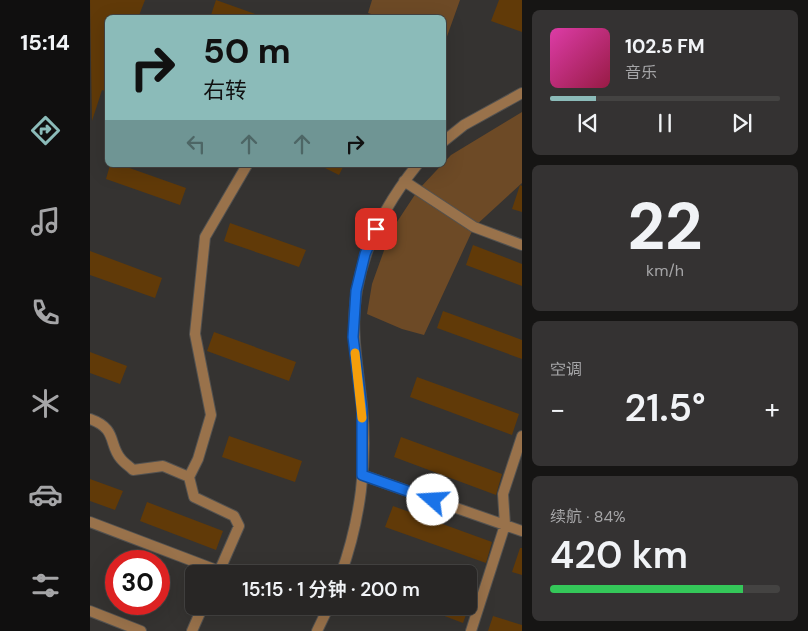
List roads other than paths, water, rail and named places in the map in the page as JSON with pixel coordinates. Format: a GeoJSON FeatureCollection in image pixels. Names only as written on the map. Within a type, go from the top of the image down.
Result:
{"type":"FeatureCollection","features":[{"type":"Feature","properties":{"kind":"street"},"geometry":{"type":"LineString","coordinates":[[446,139],[464,125],[522,93]]}},
{"type":"Feature","properties":{"kind":"street"},"geometry":{"type":"LineString","coordinates":[[221,565],[239,526],[234,516],[194,497],[189,477],[198,459],[211,415],[195,334],[204,237],[246,167]]}},
{"type":"Feature","properties":{"kind":"street"},"geometry":{"type":"LineString","coordinates":[[343,565],[362,493],[362,409],[353,337],[356,291],[365,254],[382,216],[404,180],[415,167]]}},
{"type":"Feature","properties":{"kind":"street"},"geometry":{"type":"LineString","coordinates":[[404,180],[474,227],[522,245]]}},
{"type":"Feature","properties":{"kind":"street"},"geometry":{"type":"LineString","coordinates":[[90,419],[98,422],[111,434],[120,458],[133,470],[162,466],[189,477]]}},
{"type":"Feature","properties":{"kind":"street"},"geometry":{"type":"LineString","coordinates":[[471,631],[505,525],[503,494],[522,436]]}},
{"type":"Feature","properties":{"kind":"street"},"geometry":{"type":"LineString","coordinates":[[362,475],[522,532]]}},
{"type":"Feature","properties":{"kind":"street"},"geometry":{"type":"LineString","coordinates":[[90,522],[200,565]]}},
{"type":"Feature","properties":{"kind":"street"},"geometry":{"type":"LineString","coordinates":[[90,611],[141,631]]}},
{"type":"Feature","properties":{"kind":"street"},"geometry":{"type":"LineString","coordinates":[[192,631],[199,615]]}},
{"type":"Feature","properties":{"kind":"street"},"geometry":{"type":"LineString","coordinates":[[318,631],[324,615]]}}]}
